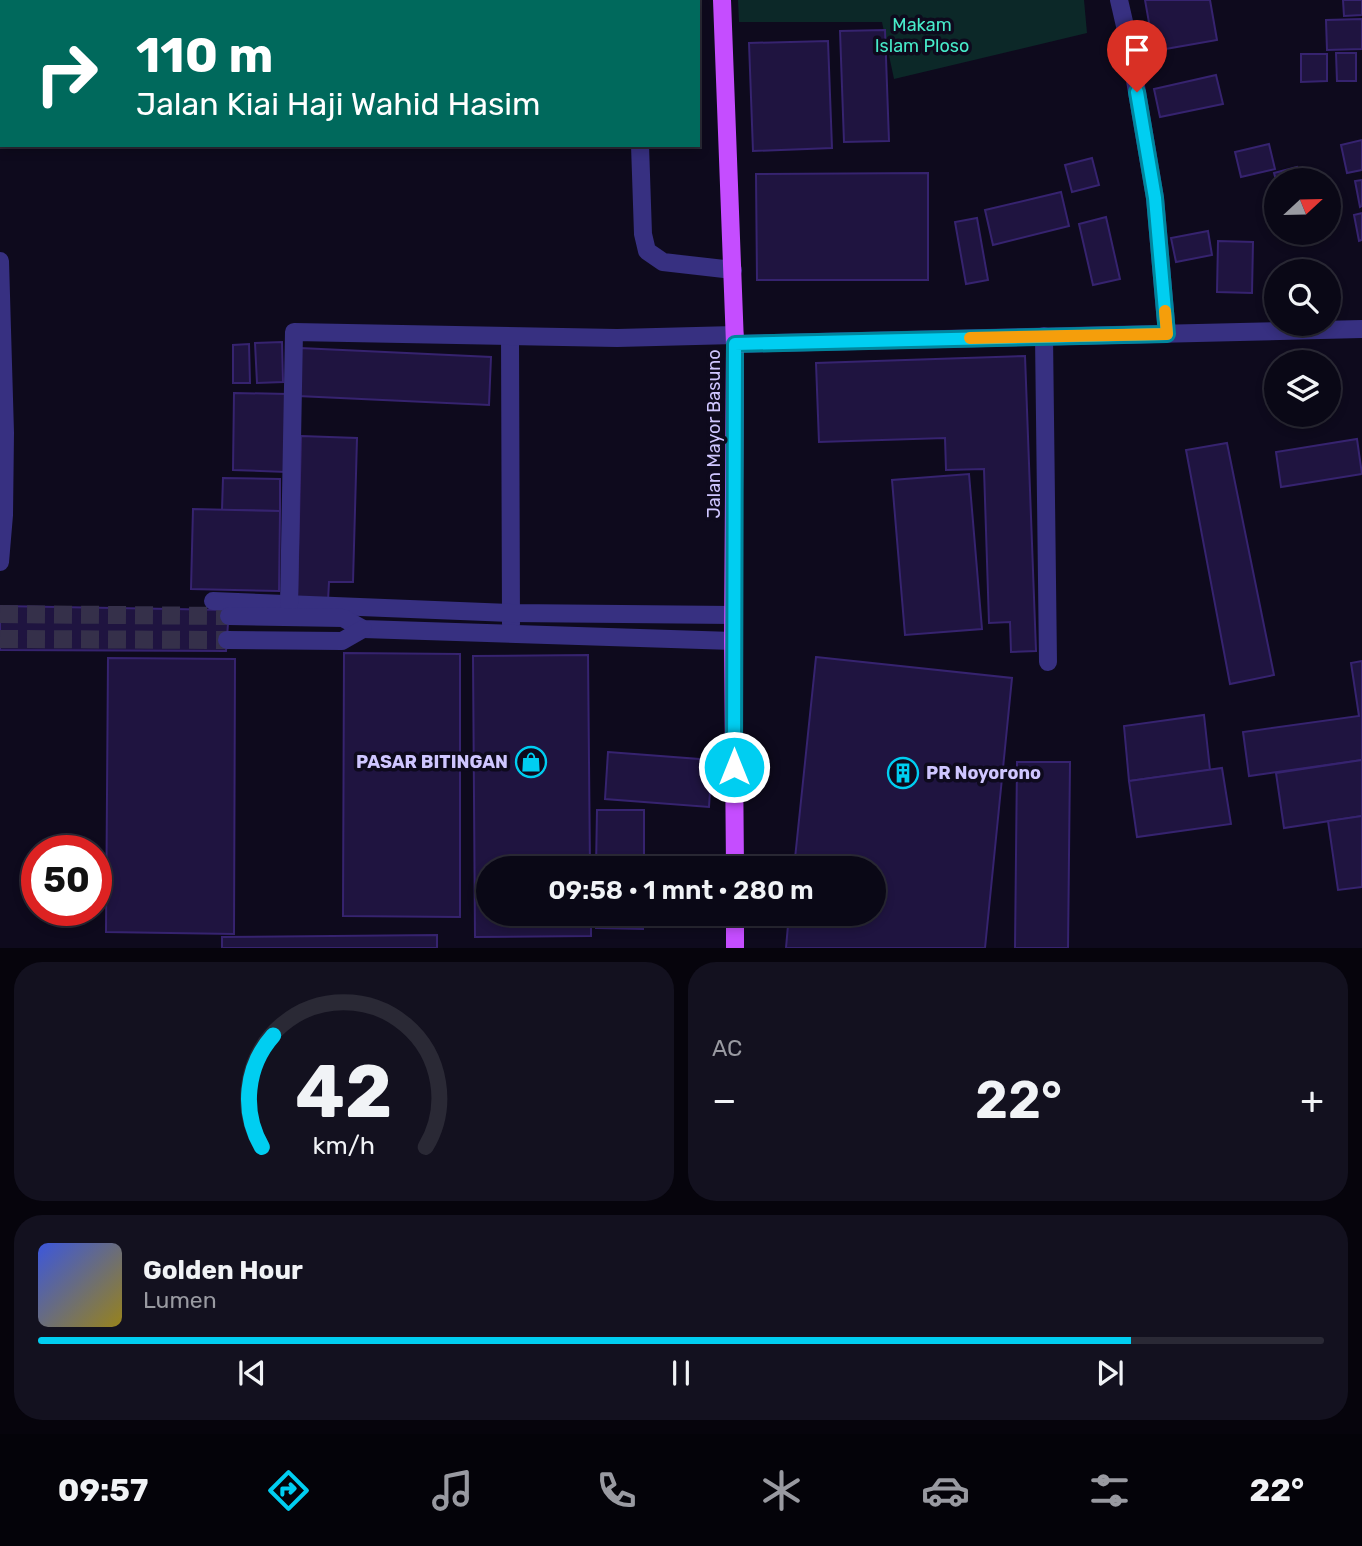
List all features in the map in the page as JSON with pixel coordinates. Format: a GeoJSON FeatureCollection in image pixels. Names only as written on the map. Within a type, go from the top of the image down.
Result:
{"type":"FeatureCollection","features":[{"type":"Feature","properties":{"kind":"main road","name":"Jalan Mayor Basuno"},"geometry":{"type":"LineString","coordinates":[[722,0],[735,339],[735,856]]}},
{"type":"Feature","properties":{"kind":"main road"},"geometry":{"type":"LineString","coordinates":[[735,926],[735,947]]}},
{"type":"Feature","properties":{"kind":"street"},"geometry":{"type":"LineString","coordinates":[[1119,0],[1155,198],[1167,334]]}},
{"type":"Feature","properties":{"kind":"street"},"geometry":{"type":"LineString","coordinates":[[640,147],[643,234],[647,251],[663,262],[733,270]]}},
{"type":"Feature","properties":{"kind":"street"},"geometry":{"type":"LineString","coordinates":[[0,261],[5,433],[4,515],[0,562]]}},
{"type":"Feature","properties":{"kind":"street"},"geometry":{"type":"LineString","coordinates":[[289,606],[294,332],[735,339],[1362,329]]}},
{"type":"Feature","properties":{"kind":"street"},"geometry":{"type":"LineString","coordinates":[[1044,336],[1048,662]]}},
{"type":"Feature","properties":{"kind":"street"},"geometry":{"type":"LineString","coordinates":[[510,337],[510,635]]}},
{"type":"Feature","properties":{"kind":"street"},"geometry":{"type":"LineString","coordinates":[[213,601],[511,613],[734,615]]}},
{"type":"Feature","properties":{"kind":"street"},"geometry":{"type":"LineString","coordinates":[[387,609],[387,630]]}},
{"type":"Feature","properties":{"kind":"street"},"geometry":{"type":"LineString","coordinates":[[229,616],[343,618],[363,629],[733,641]]}},
{"type":"Feature","properties":{"kind":"street"},"geometry":{"type":"LineString","coordinates":[[227,640],[342,641],[363,629]]}},
{"type":"Feature","properties":{"kind":"green space","name":"Makam Islam Ploso"},"geometry":{"type":"Polygon","coordinates":[[[738,0],[1084,0],[1087,33],[894,79],[882,22],[739,22],[738,0]]]}},
{"type":"Feature","properties":{"kind":"building"},"geometry":{"type":"Polygon","coordinates":[[[1145,0],[1210,0],[1217,40],[1154,51],[1145,0]]]}},
{"type":"Feature","properties":{"kind":"building"},"geometry":{"type":"Polygon","coordinates":[[[1343,0],[1362,0],[1362,15],[1344,16],[1343,0]]]}},
{"type":"Feature","properties":{"kind":"building"},"geometry":{"type":"Polygon","coordinates":[[[1362,19],[1362,49],[1327,50],[1326,20],[1362,19]]]}},
{"type":"Feature","properties":{"kind":"building"},"geometry":{"type":"Polygon","coordinates":[[[885,30],[889,141],[844,142],[840,31],[885,30]]]}},
{"type":"Feature","properties":{"kind":"building"},"geometry":{"type":"Polygon","coordinates":[[[828,41],[832,148],[753,151],[749,43],[828,41]]]}},
{"type":"Feature","properties":{"kind":"building"},"geometry":{"type":"Polygon","coordinates":[[[1336,53],[1356,53],[1356,81],[1337,81],[1336,53]]]}},
{"type":"Feature","properties":{"kind":"building"},"geometry":{"type":"Polygon","coordinates":[[[1301,54],[1327,54],[1327,81],[1301,82],[1301,54]]]}},
{"type":"Feature","properties":{"kind":"building"},"geometry":{"type":"Polygon","coordinates":[[[1216,75],[1223,104],[1160,117],[1154,89],[1216,75]]]}},
{"type":"Feature","properties":{"kind":"building"},"geometry":{"type":"Polygon","coordinates":[[[1362,140],[1362,170],[1347,173],[1341,145],[1362,140]]]}},
{"type":"Feature","properties":{"kind":"building"},"geometry":{"type":"Polygon","coordinates":[[[1269,144],[1275,168],[1264,168],[1264,172],[1241,177],[1235,152],[1269,144]]]}},
{"type":"Feature","properties":{"kind":"building"},"geometry":{"type":"Polygon","coordinates":[[[1092,158],[1099,185],[1072,192],[1065,165],[1092,158]]]}},
{"type":"Feature","properties":{"kind":"building"},"geometry":{"type":"Polygon","coordinates":[[[928,173],[928,280],[757,280],[756,174],[928,173]]]}},
{"type":"Feature","properties":{"kind":"building"},"geometry":{"type":"Polygon","coordinates":[[[1362,180],[1362,206],[1360,207],[1355,181],[1362,180]]]}},
{"type":"Feature","properties":{"kind":"building"},"geometry":{"type":"Polygon","coordinates":[[[1061,192],[1069,226],[993,245],[985,210],[1061,192]]]}},
{"type":"Feature","properties":{"kind":"building"},"geometry":{"type":"Polygon","coordinates":[[[1362,213],[1362,240],[1359,241],[1354,215],[1362,213]]]}},
{"type":"Feature","properties":{"kind":"building"},"geometry":{"type":"Polygon","coordinates":[[[1106,217],[1120,279],[1093,285],[1079,224],[1106,217]]]}},
{"type":"Feature","properties":{"kind":"building"},"geometry":{"type":"Polygon","coordinates":[[[977,218],[988,280],[966,284],[955,222],[977,218]]]}},
{"type":"Feature","properties":{"kind":"building"},"geometry":{"type":"Polygon","coordinates":[[[1208,231],[1212,255],[1176,262],[1171,238],[1208,231]]]}},
{"type":"Feature","properties":{"kind":"building"},"geometry":{"type":"Polygon","coordinates":[[[1218,241],[1253,242],[1252,293],[1217,292],[1218,241]]]}},
{"type":"Feature","properties":{"kind":"building"},"geometry":{"type":"Polygon","coordinates":[[[282,342],[283,382],[257,383],[255,343],[282,342]]]}},
{"type":"Feature","properties":{"kind":"building"},"geometry":{"type":"Polygon","coordinates":[[[249,344],[250,383],[233,383],[233,345],[249,344]]]}},
{"type":"Feature","properties":{"kind":"building"},"geometry":{"type":"Polygon","coordinates":[[[300,348],[491,357],[489,405],[298,396],[300,348]]]}},
{"type":"Feature","properties":{"kind":"building"},"geometry":{"type":"Polygon","coordinates":[[[1025,356],[1036,651],[1011,652],[1010,622],[989,623],[984,469],[946,470],[945,438],[819,442],[816,363],[1025,356]]]}},
{"type":"Feature","properties":{"kind":"building"},"geometry":{"type":"Polygon","coordinates":[[[234,393],[288,394],[286,472],[233,470],[234,393]]]}},
{"type":"Feature","properties":{"kind":"building"},"geometry":{"type":"Polygon","coordinates":[[[301,436],[357,438],[353,582],[329,582],[328,601],[297,600],[301,436]]]}},
{"type":"Feature","properties":{"kind":"building"},"geometry":{"type":"Polygon","coordinates":[[[1357,439],[1362,474],[1281,487],[1276,452],[1357,439]]]}},
{"type":"Feature","properties":{"kind":"building"},"geometry":{"type":"Polygon","coordinates":[[[1227,443],[1274,675],[1230,684],[1186,450],[1227,443]]]}},
{"type":"Feature","properties":{"kind":"building"},"geometry":{"type":"Polygon","coordinates":[[[969,474],[982,629],[905,635],[892,480],[969,474]]]}},
{"type":"Feature","properties":{"kind":"building"},"geometry":{"type":"Polygon","coordinates":[[[223,478],[280,479],[280,511],[222,510],[223,478]]]}},
{"type":"Feature","properties":{"kind":"building"},"geometry":{"type":"Polygon","coordinates":[[[193,509],[280,511],[279,591],[191,589],[193,509]]]}},
{"type":"Feature","properties":{"kind":"building"},"geometry":{"type":"Polygon","coordinates":[[[0,606],[229,610],[226,651],[0,650],[0,606]]]}},
{"type":"Feature","properties":{"kind":"building"},"geometry":{"type":"Polygon","coordinates":[[[344,653],[460,654],[460,917],[343,916],[344,653]]]}},
{"type":"Feature","properties":{"kind":"building","name":"PASAR BITINGAN"},"geometry":{"type":"Polygon","coordinates":[[[588,655],[590,856],[476,856],[476,926],[591,926],[591,936],[475,937],[473,656],[588,655]]]}},
{"type":"Feature","properties":{"kind":"building","name":"PR Noyorono"},"geometry":{"type":"Polygon","coordinates":[[[816,657],[1012,678],[985,948],[786,948],[788,926],[886,926],[886,856],[795,856],[816,657]]]}},
{"type":"Feature","properties":{"kind":"building"},"geometry":{"type":"Polygon","coordinates":[[[108,658],[235,659],[234,934],[106,932],[106,926],[112,926],[112,835],[107,835],[108,658]]]}},
{"type":"Feature","properties":{"kind":"building"},"geometry":{"type":"Polygon","coordinates":[[[1362,661],[1362,760],[1249,776],[1243,732],[1359,716],[1351,663],[1362,661]]]}},
{"type":"Feature","properties":{"kind":"building"},"geometry":{"type":"Polygon","coordinates":[[[1204,715],[1210,770],[1129,781],[1124,726],[1204,715]]]}},
{"type":"Feature","properties":{"kind":"building"},"geometry":{"type":"Polygon","coordinates":[[[608,752],[712,760],[709,807],[605,799],[608,752]]]}},
{"type":"Feature","properties":{"kind":"building"},"geometry":{"type":"Polygon","coordinates":[[[1362,760],[1362,816],[1284,828],[1276,773],[1362,760]]]}},
{"type":"Feature","properties":{"kind":"building"},"geometry":{"type":"Polygon","coordinates":[[[1017,762],[1070,762],[1068,948],[1015,948],[1017,762]]]}},
{"type":"Feature","properties":{"kind":"building"},"geometry":{"type":"Polygon","coordinates":[[[1222,768],[1231,824],[1137,837],[1129,781],[1222,768]]]}},
{"type":"Feature","properties":{"kind":"building"},"geometry":{"type":"Polygon","coordinates":[[[597,810],[644,810],[644,856],[596,856],[597,810]]]}},
{"type":"Feature","properties":{"kind":"building"},"geometry":{"type":"Polygon","coordinates":[[[1362,816],[1362,887],[1338,890],[1328,821],[1362,816]]]}},
{"type":"Feature","properties":{"kind":"building"},"geometry":{"type":"Polygon","coordinates":[[[596,926],[643,926],[643,929],[596,926]]]}},
{"type":"Feature","properties":{"kind":"building"},"geometry":{"type":"Polygon","coordinates":[[[437,935],[437,948],[222,948],[222,937],[437,935]]]}},
{"type":"Feature","properties":{"kind":"tunnel"},"geometry":{"type":"LineString","coordinates":[[0,614],[229,616]]}},
{"type":"Feature","properties":{"kind":"tunnel"},"geometry":{"type":"LineString","coordinates":[[0,639],[227,640]]}},
{"type":"Feature","properties":{"kind":"slow traffic"},"geometry":{"type":"LineString","coordinates":[[970,338],[1167,334],[1165,311]]}},
{"type":"Feature","properties":{"kind":"place","name":"PASAR BITINGAN"},"geometry":{"type":"Point","coordinates":[531,762]}},
{"type":"Feature","properties":{"kind":"place","name":"PR Noyorono"},"geometry":{"type":"Point","coordinates":[903,773]}},
{"type":"Feature","properties":{"kind":"route"},"geometry":{"type":"LineString","coordinates":[[734,767],[735,344],[1167,334],[1155,198],[1137,92]]}}]}
